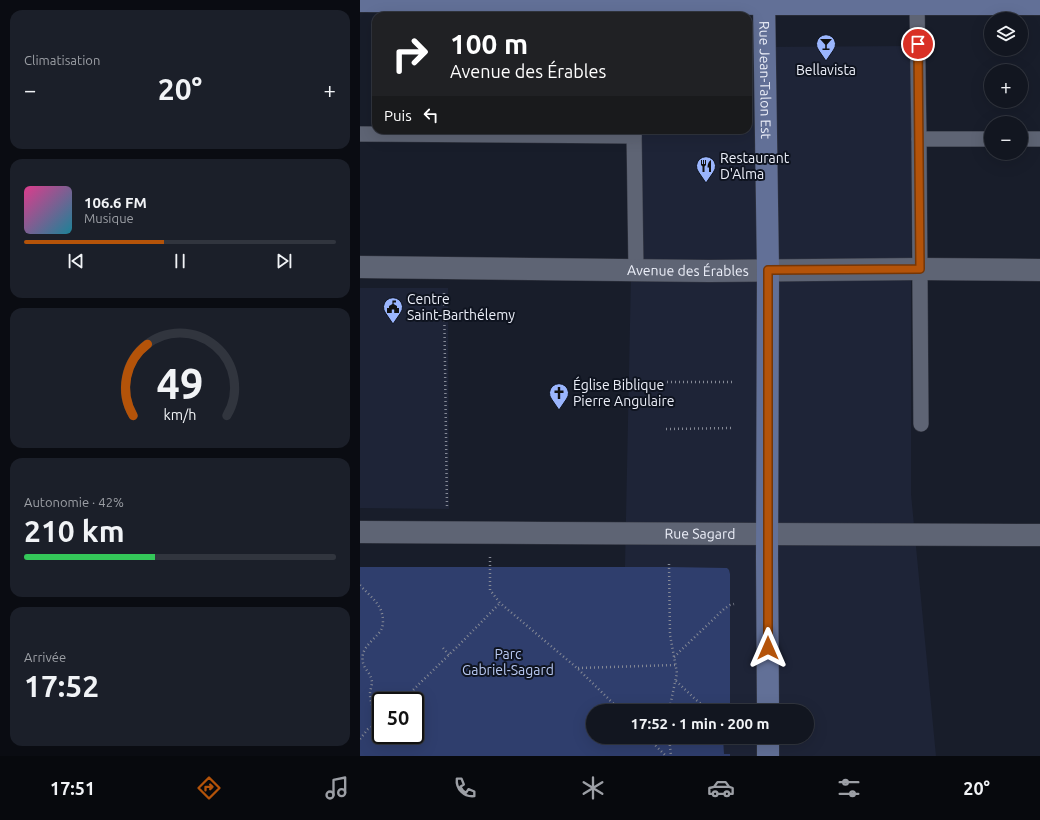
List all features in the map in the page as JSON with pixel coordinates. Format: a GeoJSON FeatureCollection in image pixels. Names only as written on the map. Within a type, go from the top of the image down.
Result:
{"type":"FeatureCollection","features":[{"type":"Feature","properties":{"kind":"main road"},"geometry":{"type":"LineString","coordinates":[[360,1],[634,9],[764,2],[1040,4]]}},
{"type":"Feature","properties":{"kind":"main road","name":"Rue Jean-Talon Est"},"geometry":{"type":"LineString","coordinates":[[764,2],[768,270],[768,704]]}},
{"type":"Feature","properties":{"kind":"main road"},"geometry":{"type":"LineString","coordinates":[[768,744],[768,756]]}},
{"type":"Feature","properties":{"kind":"street","name":"Avenue des Érables"},"geometry":{"type":"LineString","coordinates":[[360,267],[636,270],[1040,270]]}},
{"type":"Feature","properties":{"kind":"street","name":"Rue Sagard"},"geometry":{"type":"LineString","coordinates":[[360,532],[1040,535]]}},
{"type":"Feature","properties":{"kind":"lane"},"geometry":{"type":"LineString","coordinates":[[917,3],[921,424]]}},
{"type":"Feature","properties":{"kind":"lane"},"geometry":{"type":"LineString","coordinates":[[360,134],[372,134]]}},
{"type":"Feature","properties":{"kind":"lane"},"geometry":{"type":"LineString","coordinates":[[634,134],[636,270]]}},
{"type":"Feature","properties":{"kind":"lane"},"geometry":{"type":"LineString","coordinates":[[919,139],[984,139]]}},
{"type":"Feature","properties":{"kind":"lane"},"geometry":{"type":"LineString","coordinates":[[1028,139],[1040,139]]}},
{"type":"Feature","properties":{"kind":"path"},"geometry":{"type":"LineString","coordinates":[[444,286],[447,513]]}},
{"type":"Feature","properties":{"kind":"path"},"geometry":{"type":"LineString","coordinates":[[667,382],[733,382]]}},
{"type":"Feature","properties":{"kind":"path"},"geometry":{"type":"LineString","coordinates":[[666,429],[733,428]]}},
{"type":"Feature","properties":{"kind":"path"},"geometry":{"type":"LineString","coordinates":[[490,551],[490,590],[500,603],[577,668],[614,704]]}},
{"type":"Feature","properties":{"kind":"path"},"geometry":{"type":"LineString","coordinates":[[669,564],[670,635],[677,673],[671,704]]}},
{"type":"Feature","properties":{"kind":"path"},"geometry":{"type":"LineString","coordinates":[[360,585],[379,606],[382,614],[383,627],[366,647],[363,653],[364,668],[372,682],[370,694],[372,703]]}},
{"type":"Feature","properties":{"kind":"path"},"geometry":{"type":"LineString","coordinates":[[412,692],[500,603]]}},
{"type":"Feature","properties":{"kind":"path"},"geometry":{"type":"LineString","coordinates":[[674,657],[724,609],[734,604]]}},
{"type":"Feature","properties":{"kind":"path"},"geometry":{"type":"LineString","coordinates":[[443,648],[449,655]]}},
{"type":"Feature","properties":{"kind":"path"},"geometry":{"type":"LineString","coordinates":[[577,668],[675,665]]}},
{"type":"Feature","properties":{"kind":"path"},"geometry":{"type":"LineString","coordinates":[[676,681],[701,704]]}},
{"type":"Feature","properties":{"kind":"path"},"geometry":{"type":"LineString","coordinates":[[360,739],[368,729],[372,727]]}},
{"type":"Feature","properties":{"kind":"path"},"geometry":{"type":"LineString","coordinates":[[654,744],[666,756]]}},
{"type":"Feature","properties":{"kind":"path"},"geometry":{"type":"LineString","coordinates":[[670,744],[671,756]]}},
{"type":"Feature","properties":{"kind":"shaded area"},"geometry":{"type":"Polygon","coordinates":[[[634,0],[706,0],[706,12],[634,12],[634,0]]]}},
{"type":"Feature","properties":{"kind":"shaded area"},"geometry":{"type":"Polygon","coordinates":[[[911,46],[911,494],[936,756],[621,756],[622,744],[814,744],[814,704],[622,704],[634,134],[752,134],[752,47],[911,46]]]}},
{"type":"Feature","properties":{"kind":"shaded area"},"geometry":{"type":"Polygon","coordinates":[[[360,288],[448,288],[449,509],[360,508],[360,288]]]}},
{"type":"Feature","properties":{"kind":"green space","name":"Parc Gabriel-Sagard"},"geometry":{"type":"Polygon","coordinates":[[[360,567],[727,568],[730,574],[730,704],[586,704],[586,744],[723,744],[724,754],[730,754],[730,756],[360,756],[360,567]]]}},
{"type":"Feature","properties":{"kind":"place","name":"Bellavista"},"geometry":{"type":"Point","coordinates":[826,61]}},
{"type":"Feature","properties":{"kind":"place","name":"Restaurant D'Alma"},"geometry":{"type":"Point","coordinates":[706,183]}},
{"type":"Feature","properties":{"kind":"place","name":"Centre Saint-Barthélemy"},"geometry":{"type":"Point","coordinates":[393,324]}},
{"type":"Feature","properties":{"kind":"place","name":"Église Biblique Pierre Angulaire"},"geometry":{"type":"Point","coordinates":[559,410]}},
{"type":"Feature","properties":{"kind":"route"},"geometry":{"type":"LineString","coordinates":[[768,648],[768,270],[920,269],[918,44]]}}]}
